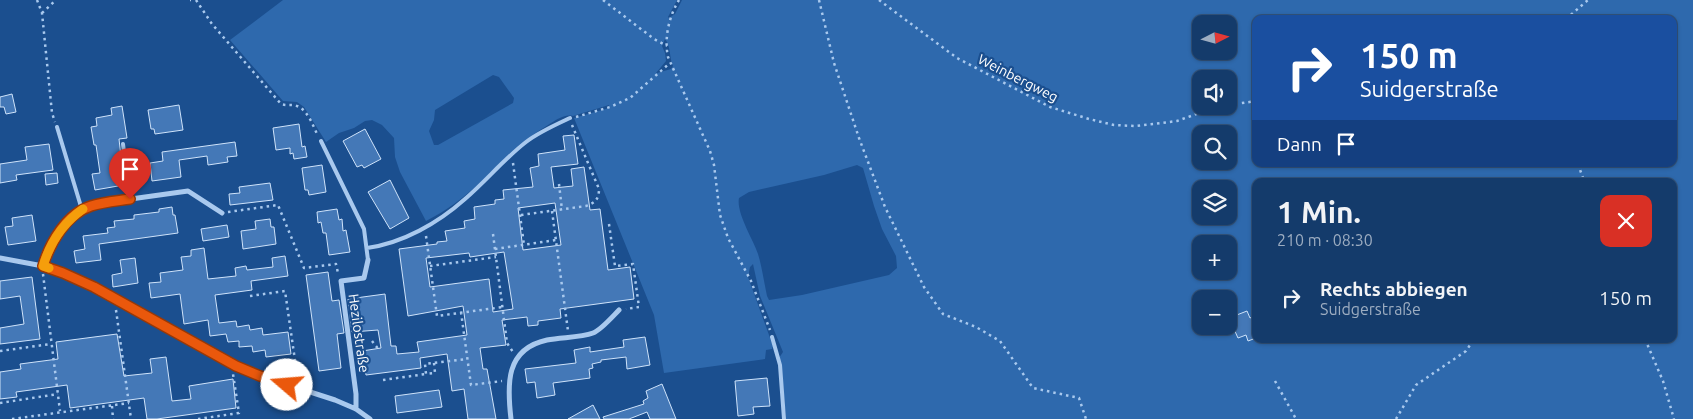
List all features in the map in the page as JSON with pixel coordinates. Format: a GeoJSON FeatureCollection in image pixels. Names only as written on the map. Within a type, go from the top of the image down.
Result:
{"type":"FeatureCollection","features":[{"type":"Feature","properties":{"kind":"street"},"geometry":{"type":"LineString","coordinates":[[43,266],[52,243],[70,220],[82,210],[95,204],[188,191],[222,213]]}},
{"type":"Feature","properties":{"kind":"street"},"geometry":{"type":"LineString","coordinates":[[0,258],[43,266],[63,273],[94,287],[236,366],[260,376],[335,400],[370,419]]}},
{"type":"Feature","properties":{"kind":"street","name":"Hezilostraße"},"geometry":{"type":"LineString","coordinates":[[356,410],[356,394],[341,281],[364,278],[368,260]]}},
{"type":"Feature","properties":{"kind":"street"},"geometry":{"type":"LineString","coordinates":[[511,419],[508,396],[509,380],[517,359],[531,346],[545,341],[594,333],[620,310]]}},
{"type":"Feature","properties":{"kind":"lane"},"geometry":{"type":"LineString","coordinates":[[368,248],[384,246],[425,227],[465,200],[527,142],[542,131],[570,118]]}},
{"type":"Feature","properties":{"kind":"lane"},"geometry":{"type":"LineString","coordinates":[[57,127],[82,210]]}},
{"type":"Feature","properties":{"kind":"lane","name":"Hezilostraße"},"geometry":{"type":"LineString","coordinates":[[321,141],[364,229],[368,248],[368,260]]}},
{"type":"Feature","properties":{"kind":"lane"},"geometry":{"type":"LineString","coordinates":[[123,144],[130,199]]}},
{"type":"Feature","properties":{"kind":"lane"},"geometry":{"type":"LineString","coordinates":[[772,337],[780,365],[784,419]]}},
{"type":"Feature","properties":{"kind":"path"},"geometry":{"type":"LineString","coordinates":[[37,0],[42,13],[52,113]]}},
{"type":"Feature","properties":{"kind":"path"},"geometry":{"type":"LineString","coordinates":[[42,13],[56,0]]}},
{"type":"Feature","properties":{"kind":"path"},"geometry":{"type":"LineString","coordinates":[[196,0],[212,24],[281,104],[294,105],[304,110],[321,141]]}},
{"type":"Feature","properties":{"kind":"path"},"geometry":{"type":"LineString","coordinates":[[604,0],[654,39],[667,46]]}},
{"type":"Feature","properties":{"kind":"path"},"geometry":{"type":"LineString","coordinates":[[679,0],[670,15],[667,46],[670,62],[710,150],[714,166],[720,215],[725,230],[751,281],[772,337]]}},
{"type":"Feature","properties":{"kind":"path"},"geometry":{"type":"LineString","coordinates":[[819,0],[834,63],[859,138],[885,207],[924,287],[943,314],[976,327],[1000,341],[1033,388],[1079,398],[1086,419]]}},
{"type":"Feature","properties":{"kind":"path","name":"Weinbergweg"},"geometry":{"type":"LineString","coordinates":[[879,0],[957,58],[1050,107],[1114,125],[1154,124],[1177,121],[1194,115]]}},
{"type":"Feature","properties":{"kind":"path"},"geometry":{"type":"LineString","coordinates":[[1571,15],[1588,0]]}},
{"type":"Feature","properties":{"kind":"path"},"geometry":{"type":"LineString","coordinates":[[520,215],[562,210],[594,203],[599,196],[599,188],[570,118],[610,107],[630,98],[670,62]]}},
{"type":"Feature","properties":{"kind":"path"},"geometry":{"type":"LineString","coordinates":[[1237,104],[1252,101]]}},
{"type":"Feature","properties":{"kind":"path"},"geometry":{"type":"LineString","coordinates":[[512,154],[524,245]]}},
{"type":"Feature","properties":{"kind":"path"},"geometry":{"type":"LineString","coordinates":[[559,184],[562,210]]}},
{"type":"Feature","properties":{"kind":"path"},"geometry":{"type":"LineString","coordinates":[[222,213],[278,205],[304,268],[336,264],[341,281]]}},
{"type":"Feature","properties":{"kind":"path"},"geometry":{"type":"LineString","coordinates":[[552,211],[569,337]]}},
{"type":"Feature","properties":{"kind":"path"},"geometry":{"type":"LineString","coordinates":[[609,224],[615,266],[633,264],[639,307],[620,310]]}},
{"type":"Feature","properties":{"kind":"path"},"geometry":{"type":"LineString","coordinates":[[425,227],[437,316],[502,307]]}},
{"type":"Feature","properties":{"kind":"path"},"geometry":{"type":"LineString","coordinates":[[493,234],[507,343],[517,359]]}},
{"type":"Feature","properties":{"kind":"path"},"geometry":{"type":"LineString","coordinates":[[495,248],[556,240]]}},
{"type":"Feature","properties":{"kind":"path"},"geometry":{"type":"LineString","coordinates":[[430,266],[496,257]]}},
{"type":"Feature","properties":{"kind":"path"},"geometry":{"type":"LineString","coordinates":[[43,283],[60,411]]}},
{"type":"Feature","properties":{"kind":"path"},"geometry":{"type":"LineString","coordinates":[[250,296],[285,292],[300,389]]}},
{"type":"Feature","properties":{"kind":"path"},"geometry":{"type":"LineString","coordinates":[[116,309],[131,419]]}},
{"type":"Feature","properties":{"kind":"path"},"geometry":{"type":"LineString","coordinates":[[482,310],[483,316]]}},
{"type":"Feature","properties":{"kind":"path"},"geometry":{"type":"LineString","coordinates":[[461,312],[471,385],[509,380]]}},
{"type":"Feature","properties":{"kind":"path"},"geometry":{"type":"LineString","coordinates":[[372,341],[379,350]]}},
{"type":"Feature","properties":{"kind":"path"},"geometry":{"type":"LineString","coordinates":[[1396,419],[1416,385],[1466,352],[1472,343]]}},
{"type":"Feature","properties":{"kind":"path"},"geometry":{"type":"LineString","coordinates":[[1648,343],[1674,419]]}},
{"type":"Feature","properties":{"kind":"path"},"geometry":{"type":"LineString","coordinates":[[0,350],[51,344]]}},
{"type":"Feature","properties":{"kind":"path"},"geometry":{"type":"LineString","coordinates":[[426,374],[425,364],[467,359]]}},
{"type":"Feature","properties":{"kind":"path"},"geometry":{"type":"LineString","coordinates":[[383,380],[435,373],[434,363]]}},
{"type":"Feature","properties":{"kind":"path"},"geometry":{"type":"LineString","coordinates":[[198,419],[239,413],[233,372],[236,366]]}},
{"type":"Feature","properties":{"kind":"path"},"geometry":{"type":"LineString","coordinates":[[1275,381],[1296,419]]}},
{"type":"Feature","properties":{"kind":"path"},"geometry":{"type":"LineString","coordinates":[[0,403],[58,394]]}},
{"type":"Feature","properties":{"kind":"path"},"geometry":{"type":"LineString","coordinates":[[12,419],[129,403]]}},
{"type":"Feature","properties":{"kind":"path"},"geometry":{"type":"LineString","coordinates":[[112,406],[113,419]]}},
{"type":"Feature","properties":{"kind":"shaded area"},"geometry":{"type":"Polygon","coordinates":[[[283,0],[677,0],[669,18],[675,14],[682,0],[1693,0],[1693,419],[786,419],[781,362],[779,358],[783,352],[760,296],[753,264],[750,267],[748,277],[773,346],[772,349],[766,350],[765,359],[664,373],[654,315],[574,118],[609,108],[609,105],[573,116],[564,116],[551,123],[515,149],[461,199],[426,221],[400,172],[395,157],[394,138],[382,125],[372,120],[365,121],[354,128],[339,133],[326,142],[304,107],[297,102],[283,101],[230,40],[283,0]],[[665,39],[662,46],[666,61],[656,73],[671,69],[673,66],[665,39]],[[493,75],[435,110],[434,120],[429,131],[434,145],[438,145],[513,103],[514,98],[499,77],[493,75]],[[857,165],[824,175],[749,192],[739,198],[740,211],[758,254],[769,300],[802,295],[889,275],[897,268],[896,256],[882,229],[863,168],[857,165]]]}},
{"type":"Feature","properties":{"kind":"building"},"geometry":{"type":"Polygon","coordinates":[[[12,94],[16,112],[6,114],[4,107],[0,107],[0,97],[12,94]]]}},
{"type":"Feature","properties":{"kind":"building"},"geometry":{"type":"Polygon","coordinates":[[[179,105],[183,130],[155,134],[154,129],[151,129],[148,110],[179,105]]]}},
{"type":"Feature","properties":{"kind":"building"},"geometry":{"type":"Polygon","coordinates":[[[122,106],[127,138],[119,139],[122,166],[116,167],[118,186],[95,190],[92,174],[100,173],[91,127],[97,126],[96,118],[112,115],[111,108],[122,106]]]}},
{"type":"Feature","properties":{"kind":"building"},"geometry":{"type":"Polygon","coordinates":[[[299,124],[302,147],[305,146],[307,157],[294,159],[293,153],[290,154],[290,148],[276,150],[273,128],[299,124]]]}},
{"type":"Feature","properties":{"kind":"building"},"geometry":{"type":"Polygon","coordinates":[[[365,129],[381,159],[364,168],[362,165],[357,167],[343,141],[365,129]]]}},
{"type":"Feature","properties":{"kind":"building"},"geometry":{"type":"Polygon","coordinates":[[[574,135],[578,164],[551,167],[554,188],[573,186],[571,169],[584,167],[590,210],[600,209],[608,270],[630,267],[634,299],[560,309],[561,318],[538,321],[538,325],[528,326],[527,317],[502,320],[506,345],[480,348],[483,369],[487,369],[496,419],[468,419],[464,389],[452,391],[447,354],[420,358],[421,368],[366,375],[362,351],[381,348],[378,330],[352,332],[348,299],[385,294],[391,346],[396,346],[397,354],[419,352],[417,342],[467,335],[463,306],[408,316],[399,249],[447,241],[445,231],[465,228],[464,221],[475,219],[474,207],[495,204],[495,200],[504,199],[503,190],[533,187],[530,168],[539,166],[538,154],[565,150],[563,136],[574,135]],[[555,203],[518,208],[523,250],[561,245],[555,203]],[[504,252],[470,257],[469,253],[426,258],[430,287],[489,279],[493,312],[513,309],[504,252]]]}},
{"type":"Feature","properties":{"kind":"building"},"geometry":{"type":"Polygon","coordinates":[[[235,142],[237,156],[227,157],[228,162],[208,165],[207,156],[179,160],[181,177],[152,181],[150,163],[163,161],[162,152],[235,142]]]}},
{"type":"Feature","properties":{"kind":"building"},"geometry":{"type":"Polygon","coordinates":[[[49,144],[53,170],[16,175],[17,180],[0,183],[0,164],[27,160],[25,147],[49,144]]]}},
{"type":"Feature","properties":{"kind":"building"},"geometry":{"type":"Polygon","coordinates":[[[322,165],[326,192],[309,195],[308,190],[305,190],[302,168],[322,165]]]}},
{"type":"Feature","properties":{"kind":"building"},"geometry":{"type":"Polygon","coordinates":[[[57,173],[58,183],[46,185],[45,174],[57,173]]]}},
{"type":"Feature","properties":{"kind":"building"},"geometry":{"type":"Polygon","coordinates":[[[390,180],[409,218],[390,229],[368,192],[390,180]]]}},
{"type":"Feature","properties":{"kind":"building"},"geometry":{"type":"Polygon","coordinates":[[[270,183],[273,200],[230,205],[229,194],[240,193],[239,187],[270,183]]]}},
{"type":"Feature","properties":{"kind":"building"},"geometry":{"type":"Polygon","coordinates":[[[172,207],[178,233],[99,244],[101,260],[76,263],[74,251],[85,249],[83,236],[108,233],[107,228],[115,227],[114,221],[134,219],[134,215],[159,212],[159,209],[172,207]]]}},
{"type":"Feature","properties":{"kind":"building"},"geometry":{"type":"Polygon","coordinates":[[[337,209],[339,220],[342,219],[343,231],[346,230],[350,252],[329,255],[326,233],[323,233],[321,222],[318,223],[317,212],[337,209]]]}},
{"type":"Feature","properties":{"kind":"building"},"geometry":{"type":"Polygon","coordinates":[[[32,215],[36,241],[8,245],[5,227],[13,226],[12,218],[32,215]]]}},
{"type":"Feature","properties":{"kind":"building"},"geometry":{"type":"Polygon","coordinates":[[[270,219],[271,227],[274,227],[276,244],[243,249],[241,231],[256,229],[255,221],[270,219]]]}},
{"type":"Feature","properties":{"kind":"building"},"geometry":{"type":"Polygon","coordinates":[[[227,225],[229,237],[203,241],[201,229],[227,225]]]}},
{"type":"Feature","properties":{"kind":"building"},"geometry":{"type":"Polygon","coordinates":[[[204,248],[208,279],[236,276],[235,268],[246,266],[247,270],[273,267],[272,258],[285,256],[288,276],[251,281],[252,290],[215,295],[219,323],[236,321],[237,327],[249,325],[250,330],[262,328],[263,335],[288,332],[291,354],[266,357],[265,350],[253,352],[252,346],[239,347],[239,341],[228,342],[226,334],[210,336],[208,320],[184,324],[180,294],[151,298],[149,283],[161,282],[160,273],[183,270],[181,257],[191,256],[191,250],[204,248]]]}},
{"type":"Feature","properties":{"kind":"building"},"geometry":{"type":"Polygon","coordinates":[[[135,258],[138,283],[113,287],[112,275],[122,273],[120,260],[135,258]]]}},
{"type":"Feature","properties":{"kind":"building"},"geometry":{"type":"Polygon","coordinates":[[[328,272],[332,301],[339,300],[344,333],[337,334],[341,368],[319,371],[306,275],[328,272]]]}},
{"type":"Feature","properties":{"kind":"building"},"geometry":{"type":"Polygon","coordinates":[[[32,277],[40,339],[0,344],[0,328],[24,324],[20,296],[0,299],[0,281],[32,277]]]}},
{"type":"Feature","properties":{"kind":"building"},"geometry":{"type":"Polygon","coordinates":[[[1247,311],[1250,318],[1252,317],[1252,340],[1248,341],[1246,335],[1238,338],[1237,315],[1247,311]]]}},
{"type":"Feature","properties":{"kind":"building"},"geometry":{"type":"Polygon","coordinates":[[[117,334],[124,376],[152,373],[150,359],[166,357],[172,401],[191,399],[189,386],[233,379],[236,408],[147,419],[144,398],[70,408],[67,385],[16,392],[17,397],[0,399],[0,372],[21,369],[20,364],[58,359],[56,342],[117,334]]]}},
{"type":"Feature","properties":{"kind":"building"},"geometry":{"type":"Polygon","coordinates":[[[645,337],[650,365],[627,369],[626,357],[601,360],[601,362],[592,364],[593,368],[589,369],[590,378],[553,383],[555,395],[537,398],[535,382],[527,383],[525,369],[576,363],[574,350],[590,347],[590,352],[624,347],[623,340],[645,337]]]}},
{"type":"Feature","properties":{"kind":"building"},"geometry":{"type":"Polygon","coordinates":[[[767,378],[770,406],[753,407],[754,414],[738,416],[735,381],[767,378]]]}},
{"type":"Feature","properties":{"kind":"building"},"geometry":{"type":"Polygon","coordinates":[[[662,384],[676,419],[650,419],[647,412],[629,419],[604,419],[603,417],[644,404],[643,401],[648,398],[646,391],[662,384]]]}},
{"type":"Feature","properties":{"kind":"building"},"geometry":{"type":"Polygon","coordinates":[[[439,390],[442,407],[397,413],[395,396],[439,390]]]}},
{"type":"Feature","properties":{"kind":"building"},"geometry":{"type":"Polygon","coordinates":[[[593,405],[600,419],[568,419],[593,405]]]}},
{"type":"Feature","properties":{"kind":"slow traffic"},"geometry":{"type":"LineString","coordinates":[[49,268],[43,266],[46,254],[52,243],[58,233],[83,209]]}},
{"type":"Feature","properties":{"kind":"route"},"geometry":{"type":"LineString","coordinates":[[130,199],[95,204],[82,210],[58,233],[46,254],[43,266],[94,287],[248,372],[287,385]]}}]}
